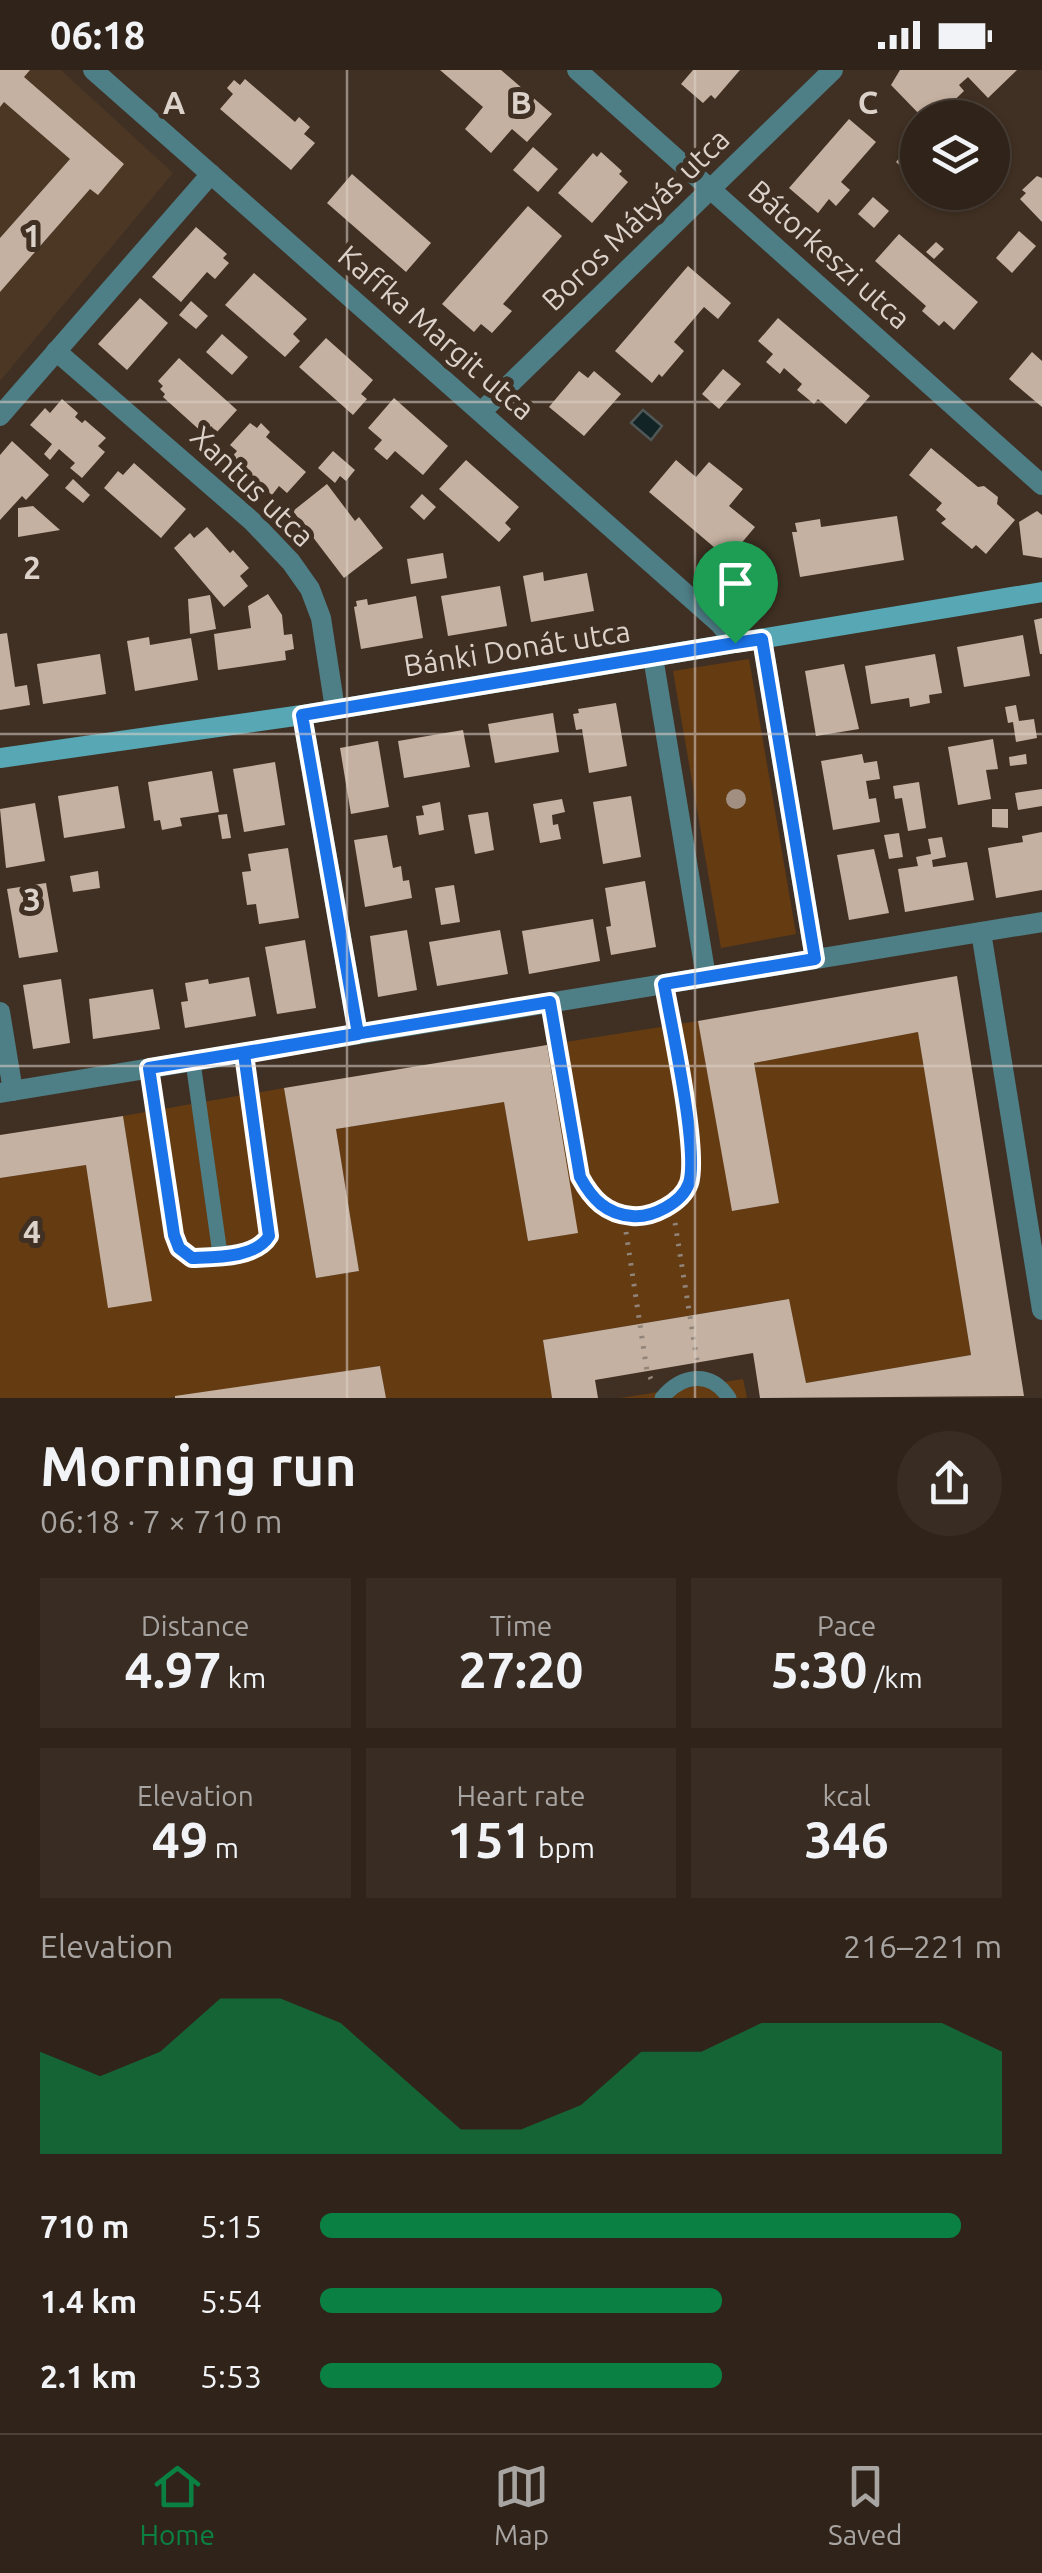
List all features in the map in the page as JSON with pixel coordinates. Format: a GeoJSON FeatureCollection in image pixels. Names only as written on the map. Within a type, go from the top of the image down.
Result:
{"type":"FeatureCollection","features":[{"type":"Feature","properties":{"kind":"street","name":"Kaffka Margit utca"},"geometry":{"type":"LineString","coordinates":[[94,70],[720,624],[735,643]]}},
{"type":"Feature","properties":{"kind":"street","name":"Bátorkeszi utca"},"geometry":{"type":"LineString","coordinates":[[577,70],[1042,485]]}},
{"type":"Feature","properties":{"kind":"street","name":"Boros Mátyás utca"},"geometry":{"type":"LineString","coordinates":[[480,412],[833,70]]}},
{"type":"Feature","properties":{"kind":"street"},"geometry":{"type":"LineString","coordinates":[[0,416],[211,174]]}},
{"type":"Feature","properties":{"kind":"street","name":"Xantus utca"},"geometry":{"type":"LineString","coordinates":[[56,352],[253,522],[291,562],[310,589],[321,618],[334,709]]}},
{"type":"Feature","properties":{"kind":"street","name":"Bánki Donát utca"},"geometry":{"type":"LineString","coordinates":[[0,758],[302,715],[1042,592]]}},
{"type":"Feature","properties":{"kind":"street"},"geometry":{"type":"LineString","coordinates":[[762,639],[815,959]]}},
{"type":"Feature","properties":{"kind":"street"},"geometry":{"type":"LineString","coordinates":[[652,656],[706,977]]}},
{"type":"Feature","properties":{"kind":"street"},"geometry":{"type":"LineString","coordinates":[[302,715],[358,1034]]}},
{"type":"Feature","properties":{"kind":"street"},"geometry":{"type":"LineString","coordinates":[[0,1012],[6,1092],[1042,922]]}},
{"type":"Feature","properties":{"kind":"street"},"geometry":{"type":"LineString","coordinates":[[982,932],[1042,1310]]}},
{"type":"Feature","properties":{"kind":"lane"},"geometry":{"type":"LineString","coordinates":[[550,1002],[580,1177],[591,1197],[613,1214],[637,1217],[672,1204],[685,1193],[690,1178],[690,1148],[664,984]]}},
{"type":"Feature","properties":{"kind":"lane"},"geometry":{"type":"LineString","coordinates":[[149,1068],[179,1248],[192,1258],[256,1250],[269,1236],[268,1219],[244,1054]]}},
{"type":"Feature","properties":{"kind":"lane"},"geometry":{"type":"LineString","coordinates":[[192,1062],[219,1247]]}},
{"type":"Feature","properties":{"kind":"lane"},"geometry":{"type":"LineString","coordinates":[[658,1391],[698,1378],[724,1390],[728,1398]]}},
{"type":"Feature","properties":{"kind":"path"},"geometry":{"type":"LineString","coordinates":[[685,1193],[674,1213],[698,1378]]}},
{"type":"Feature","properties":{"kind":"path"},"geometry":{"type":"LineString","coordinates":[[613,1214],[626,1232],[647,1371],[658,1391]]}},
{"type":"Feature","properties":{"kind":"shaded area"},"geometry":{"type":"Polygon","coordinates":[[[0,70],[61,70],[173,173],[0,381],[0,70]]]}},
{"type":"Feature","properties":{"kind":"shaded area"},"geometry":{"type":"Polygon","coordinates":[[[643,410],[662,426],[651,440],[631,423],[643,410]]]}},
{"type":"Feature","properties":{"kind":"shaded area"},"geometry":{"type":"Polygon","coordinates":[[[749,659],[796,934],[721,948],[673,671],[749,659]]]}},
{"type":"Feature","properties":{"kind":"shaded area"},"geometry":{"type":"Polygon","coordinates":[[[698,1021],[733,1211],[779,1203],[754,1063],[918,1032],[971,1355],[806,1383],[788,1299],[543,1340],[552,1398],[386,1398],[380,1366],[169,1398],[0,1398],[0,1178],[86,1165],[151,1301],[123,1116],[284,1088],[316,1278],[359,1271],[336,1129],[504,1102],[528,1241],[577,1233],[547,1045],[698,1021]]]}},
{"type":"Feature","properties":{"kind":"shaded area"},"geometry":{"type":"Polygon","coordinates":[[[743,1379],[747,1398],[620,1398],[743,1379]]]}},
{"type":"Feature","properties":{"kind":"building"},"geometry":{"type":"Polygon","coordinates":[[[0,70],[30,70],[24,77],[124,164],[98,195],[90,189],[0,292],[0,238],[70,159],[4,102],[0,107],[0,70]]]}},
{"type":"Feature","properties":{"kind":"building"},"geometry":{"type":"Polygon","coordinates":[[[440,70],[501,70],[552,114],[527,142],[512,129],[491,153],[465,129],[483,107],[440,70]]]}},
{"type":"Feature","properties":{"kind":"building"},"geometry":{"type":"Polygon","coordinates":[[[693,70],[740,70],[715,99],[711,95],[703,103],[681,84],[693,70]]]}},
{"type":"Feature","properties":{"kind":"building"},"geometry":{"type":"Polygon","coordinates":[[[900,70],[1017,70],[988,98],[968,77],[959,85],[964,91],[955,100],[906,100],[891,85],[900,70]]]}},
{"type":"Feature","properties":{"kind":"building"},"geometry":{"type":"Polygon","coordinates":[[[245,79],[295,122],[299,117],[310,127],[304,134],[315,143],[291,170],[220,109],[233,94],[227,88],[234,80],[240,85],[245,79]]]}},
{"type":"Feature","properties":{"kind":"building"},"geometry":{"type":"Polygon","coordinates":[[[849,119],[876,142],[841,182],[850,190],[836,206],[829,199],[818,213],[789,188],[849,119]]]}},
{"type":"Feature","properties":{"kind":"building"},"geometry":{"type":"Polygon","coordinates":[[[533,147],[558,169],[538,192],[513,170],[533,147]]]}},
{"type":"Feature","properties":{"kind":"building"},"geometry":{"type":"Polygon","coordinates":[[[601,152],[628,182],[592,223],[558,193],[593,153],[597,157],[601,152]]]}},
{"type":"Feature","properties":{"kind":"building"},"geometry":{"type":"Polygon","coordinates":[[[352,174],[431,243],[406,272],[327,203],[352,174]]]}},
{"type":"Feature","properties":{"kind":"building"},"geometry":{"type":"Polygon","coordinates":[[[1037,176],[1042,178],[1042,222],[1020,199],[1026,193],[1022,190],[1037,176]]]}},
{"type":"Feature","properties":{"kind":"building"},"geometry":{"type":"Polygon","coordinates":[[[873,197],[889,211],[874,228],[858,214],[873,197]]]}},
{"type":"Feature","properties":{"kind":"building"},"geometry":{"type":"Polygon","coordinates":[[[528,206],[562,236],[503,304],[512,311],[492,333],[481,324],[474,332],[442,304],[528,206]]]}},
{"type":"Feature","properties":{"kind":"building"},"geometry":{"type":"Polygon","coordinates":[[[196,227],[227,254],[223,258],[229,263],[215,279],[207,272],[181,302],[152,277],[196,227]]]}},
{"type":"Feature","properties":{"kind":"building"},"geometry":{"type":"Polygon","coordinates":[[[1019,231],[1036,246],[1012,273],[996,258],[1019,231]]]}},
{"type":"Feature","properties":{"kind":"building"},"geometry":{"type":"Polygon","coordinates":[[[899,234],[978,302],[954,330],[944,321],[939,326],[922,311],[926,306],[875,261],[899,234]]]}},
{"type":"Feature","properties":{"kind":"building"},"geometry":{"type":"Polygon","coordinates":[[[936,242],[944,249],[934,259],[926,252],[936,242]]]}},
{"type":"Feature","properties":{"kind":"building"},"geometry":{"type":"Polygon","coordinates":[[[688,266],[731,303],[718,319],[704,307],[674,342],[684,351],[652,383],[615,351],[688,266]]]}},
{"type":"Feature","properties":{"kind":"building"},"geometry":{"type":"Polygon","coordinates":[[[254,273],[307,319],[293,334],[300,341],[285,357],[225,305],[254,273]]]}},
{"type":"Feature","properties":{"kind":"building"},"geometry":{"type":"Polygon","coordinates":[[[140,298],[168,323],[127,370],[98,344],[140,298]]]}},
{"type":"Feature","properties":{"kind":"building"},"geometry":{"type":"Polygon","coordinates":[[[191,301],[208,316],[196,329],[179,315],[191,301]]]}},
{"type":"Feature","properties":{"kind":"building"},"geometry":{"type":"Polygon","coordinates":[[[778,318],[870,396],[846,424],[818,399],[814,404],[797,390],[802,384],[784,368],[780,374],[766,362],[773,354],[758,341],[778,318]]]}},
{"type":"Feature","properties":{"kind":"building"},"geometry":{"type":"Polygon","coordinates":[[[222,334],[248,357],[232,375],[206,352],[222,334]]]}},
{"type":"Feature","properties":{"kind":"building"},"geometry":{"type":"Polygon","coordinates":[[[326,338],[373,380],[361,394],[367,399],[353,415],[299,367],[326,338]]]}},
{"type":"Feature","properties":{"kind":"building"},"geometry":{"type":"Polygon","coordinates":[[[1032,352],[1042,361],[1042,407],[1009,379],[1032,352]]]}},
{"type":"Feature","properties":{"kind":"building"},"geometry":{"type":"Polygon","coordinates":[[[179,358],[237,410],[217,432],[211,426],[204,434],[163,397],[163,386],[158,381],[179,358]]]}},
{"type":"Feature","properties":{"kind":"building"},"geometry":{"type":"Polygon","coordinates":[[[723,369],[741,384],[719,409],[702,394],[723,369]]]}},
{"type":"Feature","properties":{"kind":"building"},"geometry":{"type":"Polygon","coordinates":[[[579,371],[588,378],[594,371],[621,394],[584,436],[549,407],[579,371]]]}},
{"type":"Feature","properties":{"kind":"building"},"geometry":{"type":"Polygon","coordinates":[[[394,398],[448,446],[423,475],[395,451],[387,460],[374,449],[382,440],[368,428],[394,398]]]}},
{"type":"Feature","properties":{"kind":"building"},"geometry":{"type":"Polygon","coordinates":[[[62,399],[78,413],[75,417],[82,423],[85,420],[106,438],[98,446],[105,452],[82,478],[70,468],[75,463],[59,449],[50,460],[44,454],[52,444],[30,425],[45,408],[50,413],[62,399]]]}},
{"type":"Feature","properties":{"kind":"building"},"geometry":{"type":"Polygon","coordinates":[[[250,423],[257,428],[261,423],[270,432],[266,437],[306,472],[287,493],[279,486],[272,495],[231,458],[237,451],[230,445],[250,423]]]}},
{"type":"Feature","properties":{"kind":"building"},"geometry":{"type":"Polygon","coordinates":[[[12,441],[49,475],[0,520],[0,455],[12,441]]]}},
{"type":"Feature","properties":{"kind":"building"},"geometry":{"type":"Polygon","coordinates":[[[931,448],[978,487],[984,486],[998,497],[997,504],[1015,520],[986,554],[976,545],[972,549],[941,523],[946,519],[936,510],[942,503],[909,475],[931,448]]]}},
{"type":"Feature","properties":{"kind":"building"},"geometry":{"type":"Polygon","coordinates":[[[333,451],[355,470],[346,481],[340,476],[335,483],[318,468],[333,451]]]}},
{"type":"Feature","properties":{"kind":"building"},"geometry":{"type":"Polygon","coordinates":[[[466,460],[519,507],[505,523],[511,529],[499,542],[439,489],[466,460]]]}},
{"type":"Feature","properties":{"kind":"building"},"geometry":{"type":"Polygon","coordinates":[[[676,460],[696,477],[709,462],[743,489],[729,506],[755,527],[728,559],[649,492],[676,460]]]}},
{"type":"Feature","properties":{"kind":"building"},"geometry":{"type":"Polygon","coordinates":[[[134,463],[186,509],[161,538],[104,488],[118,471],[123,475],[134,463]]]}},
{"type":"Feature","properties":{"kind":"building"},"geometry":{"type":"Polygon","coordinates":[[[73,479],[90,495],[83,503],[65,488],[73,479]]]}},
{"type":"Feature","properties":{"kind":"building"},"geometry":{"type":"Polygon","coordinates":[[[327,484],[355,521],[359,517],[383,548],[344,578],[293,511],[327,484]]]}},
{"type":"Feature","properties":{"kind":"building"},"geometry":{"type":"Polygon","coordinates":[[[422,494],[436,507],[424,520],[410,507],[422,494]]]}},
{"type":"Feature","properties":{"kind":"building"},"geometry":{"type":"Polygon","coordinates":[[[33,506],[60,530],[18,537],[18,508],[33,506]]]}},
{"type":"Feature","properties":{"kind":"building"},"geometry":{"type":"Polygon","coordinates":[[[1037,511],[1042,515],[1042,558],[1023,555],[1019,522],[1037,511]]]}},
{"type":"Feature","properties":{"kind":"building"},"geometry":{"type":"Polygon","coordinates":[[[897,516],[904,560],[800,577],[792,532],[797,532],[795,523],[820,519],[821,527],[897,516]]]}},
{"type":"Feature","properties":{"kind":"building"},"geometry":{"type":"Polygon","coordinates":[[[207,527],[249,568],[240,576],[248,586],[224,607],[174,548],[190,533],[194,538],[207,527]]]}},
{"type":"Feature","properties":{"kind":"building"},"geometry":{"type":"Polygon","coordinates":[[[443,553],[447,578],[411,584],[407,559],[443,553]]]}},
{"type":"Feature","properties":{"kind":"building"},"geometry":{"type":"Polygon","coordinates":[[[746,567],[759,578],[746,593],[733,582],[746,567]]]}},
{"type":"Feature","properties":{"kind":"building"},"geometry":{"type":"Polygon","coordinates":[[[543,572],[544,581],[587,573],[594,611],[531,622],[523,576],[543,572]]]}},
{"type":"Feature","properties":{"kind":"building"},"geometry":{"type":"Polygon","coordinates":[[[500,586],[507,626],[448,636],[441,596],[500,586]]]}},
{"type":"Feature","properties":{"kind":"building"},"geometry":{"type":"Polygon","coordinates":[[[268,594],[282,615],[284,635],[292,634],[294,649],[285,651],[286,660],[218,670],[214,634],[251,628],[248,606],[268,594]]]}},
{"type":"Feature","properties":{"kind":"building"},"geometry":{"type":"Polygon","coordinates":[[[210,595],[216,629],[190,634],[188,599],[210,595]]]}},
{"type":"Feature","properties":{"kind":"building"},"geometry":{"type":"Polygon","coordinates":[[[416,596],[423,638],[361,649],[356,601],[367,599],[368,605],[416,596]]]}},
{"type":"Feature","properties":{"kind":"building"},"geometry":{"type":"Polygon","coordinates":[[[1042,618],[1042,654],[1040,654],[1034,620],[1042,618]]]}},
{"type":"Feature","properties":{"kind":"building"},"geometry":{"type":"Polygon","coordinates":[[[7,633],[15,687],[27,685],[30,705],[0,710],[0,634],[7,633]]]}},
{"type":"Feature","properties":{"kind":"building"},"geometry":{"type":"Polygon","coordinates":[[[1023,635],[1030,676],[964,687],[957,647],[1023,635]]]}},
{"type":"Feature","properties":{"kind":"building"},"geometry":{"type":"Polygon","coordinates":[[[149,637],[150,645],[191,638],[198,680],[135,691],[127,641],[149,637]]]}},
{"type":"Feature","properties":{"kind":"building"},"geometry":{"type":"Polygon","coordinates":[[[100,654],[106,694],[43,704],[37,664],[100,654]]]}},
{"type":"Feature","properties":{"kind":"building"},"geometry":{"type":"Polygon","coordinates":[[[935,654],[942,693],[929,695],[930,703],[910,707],[909,698],[871,704],[865,666],[935,654]]]}},
{"type":"Feature","properties":{"kind":"building"},"geometry":{"type":"Polygon","coordinates":[[[844,664],[859,729],[816,736],[805,671],[844,664]]]}},
{"type":"Feature","properties":{"kind":"building"},"geometry":{"type":"Polygon","coordinates":[[[616,703],[627,766],[589,773],[582,729],[576,730],[573,714],[579,713],[578,709],[616,703]]]}},
{"type":"Feature","properties":{"kind":"building"},"geometry":{"type":"Polygon","coordinates":[[[1016,705],[1019,721],[1034,719],[1037,738],[1016,742],[1013,722],[1008,723],[1005,707],[1016,705]]]}},
{"type":"Feature","properties":{"kind":"building"},"geometry":{"type":"Polygon","coordinates":[[[553,713],[559,752],[495,763],[488,724],[553,713]]]}},
{"type":"Feature","properties":{"kind":"building"},"geometry":{"type":"Polygon","coordinates":[[[463,730],[470,767],[404,778],[398,741],[463,730]]]}},
{"type":"Feature","properties":{"kind":"building"},"geometry":{"type":"Polygon","coordinates":[[[993,739],[998,769],[986,770],[991,799],[958,805],[948,747],[993,739]]]}},
{"type":"Feature","properties":{"kind":"building"},"geometry":{"type":"Polygon","coordinates":[[[378,741],[389,807],[351,814],[340,748],[378,741]]]}},
{"type":"Feature","properties":{"kind":"building"},"geometry":{"type":"Polygon","coordinates":[[[862,754],[864,763],[877,761],[880,779],[866,781],[869,799],[876,798],[880,822],[833,830],[821,761],[862,754]]]}},
{"type":"Feature","properties":{"kind":"building"},"geometry":{"type":"Polygon","coordinates":[[[1026,754],[1027,764],[1010,766],[1009,757],[1026,754]]]}},
{"type":"Feature","properties":{"kind":"building"},"geometry":{"type":"Polygon","coordinates":[[[275,762],[285,825],[244,832],[233,769],[275,762]]]}},
{"type":"Feature","properties":{"kind":"building"},"geometry":{"type":"Polygon","coordinates":[[[212,771],[219,812],[180,818],[182,826],[162,830],[160,820],[154,821],[148,782],[212,771]]]}},
{"type":"Feature","properties":{"kind":"building"},"geometry":{"type":"Polygon","coordinates":[[[919,782],[926,828],[908,831],[902,798],[895,799],[893,786],[919,782]]]}},
{"type":"Feature","properties":{"kind":"building"},"geometry":{"type":"Polygon","coordinates":[[[118,786],[125,828],[64,838],[58,796],[118,786]]]}},
{"type":"Feature","properties":{"kind":"building"},"geometry":{"type":"Polygon","coordinates":[[[1042,789],[1042,806],[1018,810],[1015,793],[1042,789]]]}},
{"type":"Feature","properties":{"kind":"building"},"geometry":{"type":"Polygon","coordinates":[[[631,796],[641,857],[603,864],[593,802],[631,796]]]}},
{"type":"Feature","properties":{"kind":"building"},"geometry":{"type":"Polygon","coordinates":[[[562,799],[565,812],[552,815],[561,839],[540,843],[533,804],[562,799]]]}},
{"type":"Feature","properties":{"kind":"building"},"geometry":{"type":"Polygon","coordinates":[[[440,802],[444,830],[419,835],[416,816],[424,815],[422,806],[440,802]]]}},
{"type":"Feature","properties":{"kind":"building"},"geometry":{"type":"Polygon","coordinates":[[[35,803],[45,861],[6,868],[0,809],[35,803]]]}},
{"type":"Feature","properties":{"kind":"building"},"geometry":{"type":"Polygon","coordinates":[[[992,809],[1008,809],[1008,828],[992,827],[992,809]]]}},
{"type":"Feature","properties":{"kind":"building"},"geometry":{"type":"Polygon","coordinates":[[[488,812],[494,850],[475,854],[468,815],[488,812]]]}},
{"type":"Feature","properties":{"kind":"building"},"geometry":{"type":"Polygon","coordinates":[[[227,814],[231,838],[222,839],[218,815],[227,814]]]}},
{"type":"Feature","properties":{"kind":"building"},"geometry":{"type":"Polygon","coordinates":[[[1042,832],[1042,890],[996,898],[988,848],[1023,842],[1022,836],[1042,832]]]}},
{"type":"Feature","properties":{"kind":"building"},"geometry":{"type":"Polygon","coordinates":[[[899,833],[903,857],[889,859],[884,835],[899,833]]]}},
{"type":"Feature","properties":{"kind":"building"},"geometry":{"type":"Polygon","coordinates":[[[387,835],[393,868],[401,866],[403,881],[409,880],[412,898],[365,907],[354,840],[387,835]]]}},
{"type":"Feature","properties":{"kind":"building"},"geometry":{"type":"Polygon","coordinates":[[[942,837],[946,857],[932,860],[933,867],[967,862],[974,900],[905,912],[898,869],[918,866],[916,857],[931,854],[928,839],[942,837]]]}},
{"type":"Feature","properties":{"kind":"building"},"geometry":{"type":"Polygon","coordinates":[[[288,848],[299,918],[259,924],[256,904],[247,905],[242,872],[251,871],[248,854],[288,848]]]}},
{"type":"Feature","properties":{"kind":"building"},"geometry":{"type":"Polygon","coordinates":[[[874,849],[889,913],[849,920],[837,855],[874,849]]]}},
{"type":"Feature","properties":{"kind":"building"},"geometry":{"type":"Polygon","coordinates":[[[98,871],[100,888],[73,892],[70,876],[98,871]]]}},
{"type":"Feature","properties":{"kind":"building"},"geometry":{"type":"Polygon","coordinates":[[[645,881],[656,947],[611,955],[605,888],[645,881]]]}},
{"type":"Feature","properties":{"kind":"building"},"geometry":{"type":"Polygon","coordinates":[[[46,883],[58,952],[19,958],[7,889],[46,883]]]}},
{"type":"Feature","properties":{"kind":"building"},"geometry":{"type":"Polygon","coordinates":[[[454,885],[460,922],[441,925],[435,888],[454,885]]]}},
{"type":"Feature","properties":{"kind":"building"},"geometry":{"type":"Polygon","coordinates":[[[593,919],[600,961],[529,974],[522,931],[593,919]]]}},
{"type":"Feature","properties":{"kind":"building"},"geometry":{"type":"Polygon","coordinates":[[[407,930],[417,990],[378,997],[370,936],[407,930]]]}},
{"type":"Feature","properties":{"kind":"building"},"geometry":{"type":"Polygon","coordinates":[[[500,930],[508,974],[437,986],[429,942],[500,930]]]}},
{"type":"Feature","properties":{"kind":"building"},"geometry":{"type":"Polygon","coordinates":[[[305,940],[316,1008],[277,1014],[265,947],[305,940]]]}},
{"type":"Feature","properties":{"kind":"building"},"geometry":{"type":"Polygon","coordinates":[[[957,976],[1024,1396],[760,1398],[753,1353],[595,1380],[598,1398],[552,1398],[543,1340],[789,1299],[806,1383],[971,1355],[918,1032],[754,1063],[779,1203],[732,1211],[698,1021],[957,976]]]}},
{"type":"Feature","properties":{"kind":"building"},"geometry":{"type":"Polygon","coordinates":[[[249,977],[256,1016],[185,1028],[181,1002],[188,1001],[185,983],[208,979],[209,984],[249,977]]]}},
{"type":"Feature","properties":{"kind":"building"},"geometry":{"type":"Polygon","coordinates":[[[61,979],[70,1043],[33,1049],[23,985],[61,979]]]}},
{"type":"Feature","properties":{"kind":"building"},"geometry":{"type":"Polygon","coordinates":[[[153,989],[160,1029],[93,1039],[89,999],[153,989]]]}},
{"type":"Feature","properties":{"kind":"building"},"geometry":{"type":"Polygon","coordinates":[[[547,1045],[578,1233],[528,1241],[504,1102],[336,1129],[359,1271],[316,1278],[284,1088],[547,1045]]]}},
{"type":"Feature","properties":{"kind":"building"},"geometry":{"type":"Polygon","coordinates":[[[123,1116],[152,1301],[108,1308],[86,1165],[0,1178],[0,1135],[123,1116]]]}},
{"type":"Feature","properties":{"kind":"building"},"geometry":{"type":"Polygon","coordinates":[[[380,1366],[386,1398],[175,1398],[175,1396],[380,1366]]]}},
{"type":"Feature","properties":{"kind":"route"},"geometry":{"type":"LineString","coordinates":[[735,643],[302,715],[358,1034],[244,1054],[269,1236],[256,1250],[206,1257],[192,1258],[179,1248],[149,1068],[244,1054],[550,1002],[580,1177],[591,1197],[613,1214],[637,1217],[656,1212],[685,1193],[690,1178],[690,1148],[664,984],[815,959],[762,639],[735,643]]}}]}
